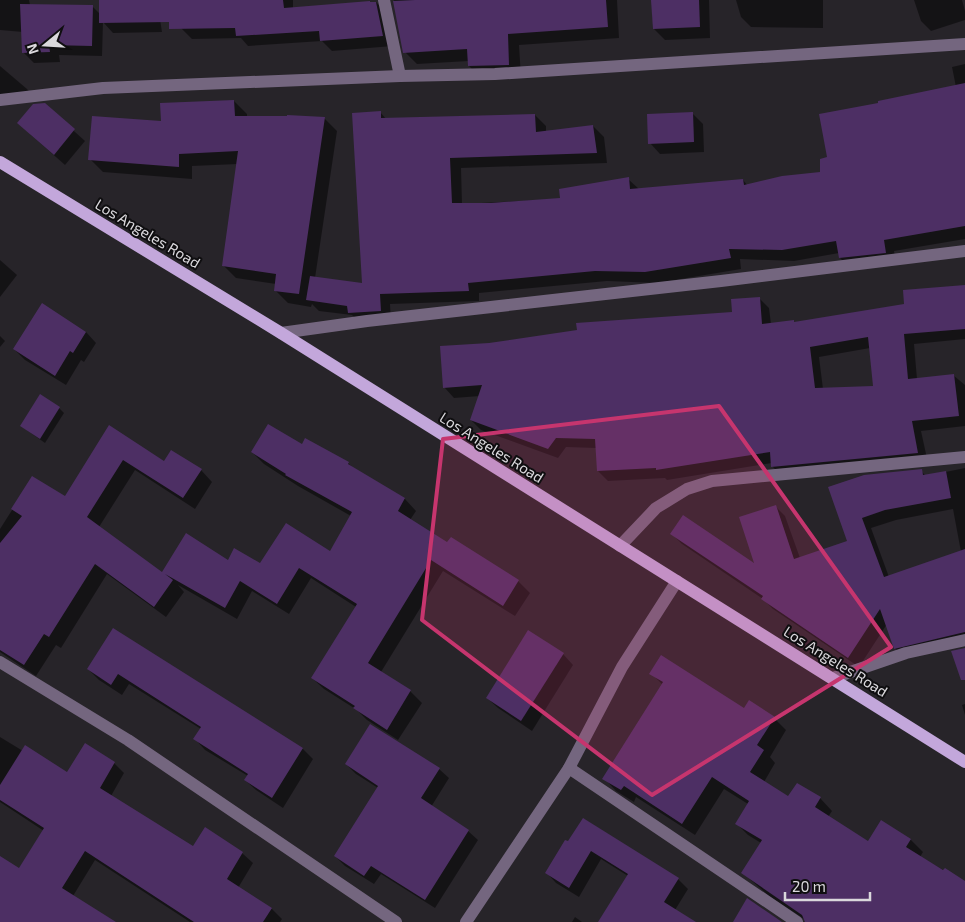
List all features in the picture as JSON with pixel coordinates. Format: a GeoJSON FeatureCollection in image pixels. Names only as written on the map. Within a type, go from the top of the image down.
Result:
{"type":"FeatureCollection","features":[{"type":"Feature","properties":{"kind":"main road","name":"Los Angeles Road"},"geometry":{"type":"LineString","coordinates":[[0,162],[281,333],[965,762]]}},
{"type":"Feature","properties":{"kind":"street"},"geometry":{"type":"LineString","coordinates":[[384,0],[400,76]]}},
{"type":"Feature","properties":{"kind":"street"},"geometry":{"type":"LineString","coordinates":[[0,100],[103,88],[495,74],[965,44]]}},
{"type":"Feature","properties":{"kind":"street"},"geometry":{"type":"LineString","coordinates":[[281,333],[367,321],[965,251]]}},
{"type":"Feature","properties":{"kind":"street"},"geometry":{"type":"LineString","coordinates":[[620,546],[656,508],[687,489],[712,481],[965,456]]}},
{"type":"Feature","properties":{"kind":"street"},"geometry":{"type":"LineString","coordinates":[[466,922],[569,768],[622,667],[677,581]]}},
{"type":"Feature","properties":{"kind":"street"},"geometry":{"type":"LineString","coordinates":[[833,678],[906,653],[965,640]]}},
{"type":"Feature","properties":{"kind":"street"},"geometry":{"type":"LineString","coordinates":[[0,662],[128,740],[396,922]]}},
{"type":"Feature","properties":{"kind":"street"},"geometry":{"type":"LineString","coordinates":[[569,768],[797,922]]}},
{"type":"Feature","properties":{"kind":"highlighted area"},"geometry":{"type":"Polygon","coordinates":[[[719,406],[891,647],[652,795],[422,620],[443,439],[719,406]]]}},
{"type":"Feature","properties":{"kind":"building"},"geometry":{"type":"Polygon","coordinates":[[[99,0],[283,0],[284,8],[370,1],[376,2],[383,36],[320,41],[319,31],[236,36],[235,28],[169,29],[169,22],[99,23],[99,0]]]}},
{"type":"Feature","properties":{"kind":"building"},"geometry":{"type":"Polygon","coordinates":[[[606,0],[608,27],[508,34],[509,65],[468,66],[467,49],[403,53],[393,1],[606,0]]]}},
{"type":"Feature","properties":{"kind":"building"},"geometry":{"type":"Polygon","coordinates":[[[651,0],[699,0],[700,27],[653,29],[651,0]]]}},
{"type":"Feature","properties":{"kind":"building"},"geometry":{"type":"Polygon","coordinates":[[[20,4],[93,5],[92,46],[49,45],[50,52],[22,53],[20,4]]]}},
{"type":"Feature","properties":{"kind":"building"},"geometry":{"type":"Polygon","coordinates":[[[965,83],[965,226],[884,240],[886,253],[839,258],[836,241],[782,250],[729,249],[731,258],[645,272],[595,271],[468,283],[469,291],[380,294],[381,311],[348,313],[347,306],[306,300],[310,276],[362,283],[352,113],[381,111],[381,118],[535,114],[536,132],[593,125],[597,153],[450,158],[452,203],[491,203],[560,198],[559,189],[629,177],[630,189],[743,179],[744,185],[782,176],[820,172],[820,159],[827,157],[819,114],[965,83]]]}},
{"type":"Feature","properties":{"kind":"building"},"geometry":{"type":"Polygon","coordinates":[[[234,100],[235,116],[287,115],[325,117],[299,294],[274,291],[276,274],[222,266],[238,151],[179,154],[179,167],[88,160],[92,116],[161,121],[160,103],[234,100]]]}},
{"type":"Feature","properties":{"kind":"building"},"geometry":{"type":"Polygon","coordinates":[[[45,103],[75,129],[54,155],[17,123],[33,104],[45,103]]]}},
{"type":"Feature","properties":{"kind":"building"},"geometry":{"type":"Polygon","coordinates":[[[693,112],[694,142],[648,144],[647,114],[693,112]]]}},
{"type":"Feature","properties":{"kind":"building"},"geometry":{"type":"Polygon","coordinates":[[[965,285],[965,329],[904,334],[908,379],[954,374],[959,416],[912,421],[918,453],[771,467],[770,452],[656,470],[656,468],[597,471],[595,439],[556,438],[548,449],[470,420],[482,385],[443,388],[440,346],[489,343],[577,330],[576,323],[732,312],[731,299],[760,297],[762,324],[794,320],[794,322],[904,304],[903,290],[965,285]],[[868,337],[810,347],[815,388],[873,386],[868,337]]]}},
{"type":"Feature","properties":{"kind":"building"},"geometry":{"type":"Polygon","coordinates":[[[42,303],[86,332],[73,353],[70,351],[55,376],[13,349],[42,303]]]}},
{"type":"Feature","properties":{"kind":"building"},"geometry":{"type":"Polygon","coordinates":[[[40,394],[60,407],[40,439],[20,426],[40,394]]]}},
{"type":"Feature","properties":{"kind":"building"},"geometry":{"type":"Polygon","coordinates":[[[268,424],[302,444],[305,438],[349,462],[348,464],[405,498],[398,511],[447,542],[451,537],[519,580],[503,606],[431,560],[368,663],[411,690],[387,730],[353,708],[355,706],[311,678],[357,604],[299,568],[277,604],[240,581],[225,608],[165,574],[173,580],[154,607],[95,564],[49,637],[44,634],[24,665],[0,650],[0,543],[22,516],[11,509],[32,476],[65,496],[109,425],[164,461],[171,450],[202,469],[183,498],[123,460],[87,517],[162,572],[186,533],[228,560],[234,548],[260,563],[286,523],[330,551],[352,512],[285,475],[251,452],[268,424]]]}},
{"type":"Feature","properties":{"kind":"building"},"geometry":{"type":"Polygon","coordinates":[[[922,469],[923,475],[946,471],[951,498],[885,510],[862,518],[884,577],[965,549],[965,632],[894,649],[880,609],[848,658],[761,599],[763,596],[670,534],[683,515],[754,563],[739,517],[776,505],[794,559],[847,541],[828,487],[864,475],[922,469]]]}},
{"type":"Feature","properties":{"kind":"building"},"geometry":{"type":"Polygon","coordinates":[[[113,628],[303,748],[272,798],[244,780],[248,774],[193,739],[201,727],[118,674],[111,685],[87,669],[113,628]]]}},
{"type":"Feature","properties":{"kind":"building"},"geometry":{"type":"Polygon","coordinates":[[[528,630],[564,653],[521,721],[486,698],[528,630]]]}},
{"type":"Feature","properties":{"kind":"building"},"geometry":{"type":"Polygon","coordinates":[[[965,648],[965,680],[961,680],[951,651],[965,648]]]}},
{"type":"Feature","properties":{"kind":"building"},"geometry":{"type":"Polygon","coordinates":[[[661,655],[744,708],[749,700],[775,717],[757,745],[764,750],[750,772],[788,796],[797,783],[821,797],[815,807],[868,841],[881,820],[911,839],[906,847],[965,881],[965,922],[805,922],[802,915],[741,873],[762,840],[735,824],[749,801],[712,777],[682,824],[624,786],[621,790],[602,779],[663,682],[649,674],[661,655]]]}},
{"type":"Feature","properties":{"kind":"building"},"geometry":{"type":"Polygon","coordinates":[[[370,724],[440,768],[421,798],[469,830],[425,900],[371,866],[364,876],[334,856],[378,786],[345,764],[370,724]]]}},
{"type":"Feature","properties":{"kind":"building"},"geometry":{"type":"Polygon","coordinates":[[[85,743],[115,762],[100,788],[193,846],[205,827],[243,852],[227,879],[272,908],[263,922],[194,922],[85,851],[62,888],[116,922],[0,922],[0,856],[19,868],[44,828],[0,800],[0,785],[25,745],[67,772],[85,743]]]}},
{"type":"Feature","properties":{"kind":"building"},"geometry":{"type":"Polygon","coordinates":[[[583,818],[679,878],[664,902],[696,922],[598,922],[628,874],[591,851],[569,888],[545,873],[565,840],[568,841],[583,818]]]}},
{"type":"Feature","properties":{"kind":"building"},"geometry":{"type":"Polygon","coordinates":[[[747,898],[782,922],[733,922],[747,898]]]}}]}
